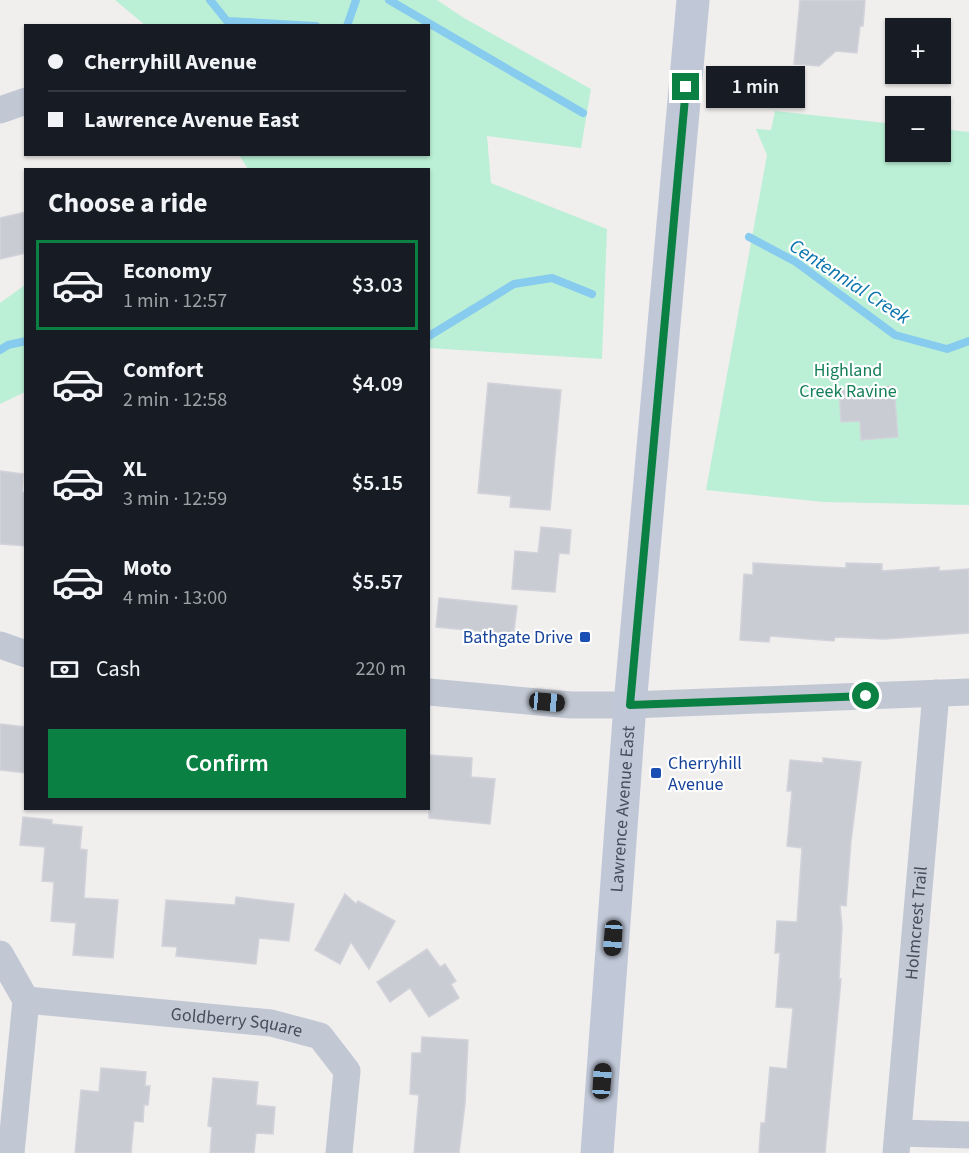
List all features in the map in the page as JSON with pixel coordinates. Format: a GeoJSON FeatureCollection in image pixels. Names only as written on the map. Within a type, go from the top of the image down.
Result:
{"type":"FeatureCollection","features":[{"type":"Feature","properties":{"kind":"main road","name":"Lawrence Avenue East"},"geometry":{"type":"LineString","coordinates":[[597,1153],[630,705],[693,0]]}},
{"type":"Feature","properties":{"kind":"street"},"geometry":{"type":"LineString","coordinates":[[0,110],[24,102]]}},
{"type":"Feature","properties":{"kind":"street"},"geometry":{"type":"LineString","coordinates":[[0,645],[24,653]]}},
{"type":"Feature","properties":{"kind":"street"},"geometry":{"type":"LineString","coordinates":[[430,692],[571,705],[630,705],[969,692]]}},
{"type":"Feature","properties":{"kind":"street","name":"Holmcrest Trail"},"geometry":{"type":"LineString","coordinates":[[897,1143],[936,693]]}},
{"type":"Feature","properties":{"kind":"street"},"geometry":{"type":"LineString","coordinates":[[0,954],[26,1000],[11,1153]]}},
{"type":"Feature","properties":{"kind":"street","name":"Goldberry Square"},"geometry":{"type":"LineString","coordinates":[[26,1000],[271,1023],[320,1036],[347,1071],[339,1153]]}},
{"type":"Feature","properties":{"kind":"street"},"geometry":{"type":"LineString","coordinates":[[897,1143],[969,1136]]}},
{"type":"Feature","properties":{"kind":"green space"},"geometry":{"type":"Polygon","coordinates":[[[115,0],[437,0],[464,18],[591,89],[581,148],[487,136],[491,183],[607,229],[602,359],[430,348],[430,168],[247,168],[240,156],[430,156],[430,24],[144,24],[115,0]]]}},
{"type":"Feature","properties":{"kind":"green space","name":"Highland Creek Ravine"},"geometry":{"type":"Polygon","coordinates":[[[775,111],[885,123],[885,162],[951,162],[951,130],[969,132],[969,505],[824,502],[706,490],[767,155],[756,129],[771,130],[775,111]]]}},
{"type":"Feature","properties":{"kind":"green space"},"geometry":{"type":"Polygon","coordinates":[[[24,286],[24,392],[0,404],[0,303],[24,286]]]}},
{"type":"Feature","properties":{"kind":"building"},"geometry":{"type":"Polygon","coordinates":[[[800,0],[865,0],[863,26],[860,26],[857,53],[836,51],[819,66],[794,64],[800,0]]]}},
{"type":"Feature","properties":{"kind":"building"},"geometry":{"type":"Polygon","coordinates":[[[24,212],[24,253],[0,259],[0,218],[24,212]]]}},
{"type":"Feature","properties":{"kind":"building"},"geometry":{"type":"Polygon","coordinates":[[[488,383],[561,390],[550,510],[510,507],[511,496],[478,493],[488,383]]]}},
{"type":"Feature","properties":{"kind":"building"},"geometry":{"type":"Polygon","coordinates":[[[894,386],[898,437],[861,440],[860,421],[841,422],[839,390],[894,386]]]}},
{"type":"Feature","properties":{"kind":"building"},"geometry":{"type":"Polygon","coordinates":[[[0,471],[23,474],[24,546],[0,544],[0,471]]]}},
{"type":"Feature","properties":{"kind":"building"},"geometry":{"type":"Polygon","coordinates":[[[541,527],[571,530],[569,554],[559,553],[555,592],[512,589],[515,551],[538,553],[541,527]]]}},
{"type":"Feature","properties":{"kind":"building"},"geometry":{"type":"Polygon","coordinates":[[[753,563],[846,568],[846,563],[882,564],[882,571],[939,567],[939,571],[969,569],[969,633],[885,639],[835,637],[834,641],[770,636],[769,642],[740,640],[744,574],[753,575],[753,563]]]}},
{"type":"Feature","properties":{"kind":"building"},"geometry":{"type":"Polygon","coordinates":[[[439,598],[517,606],[514,631],[512,630],[511,634],[436,627],[439,598]]]}},
{"type":"Feature","properties":{"kind":"building"},"geometry":{"type":"Polygon","coordinates":[[[0,724],[24,727],[24,773],[0,770],[0,724]]]}},
{"type":"Feature","properties":{"kind":"building"},"geometry":{"type":"Polygon","coordinates":[[[430,755],[472,758],[471,777],[495,779],[490,824],[429,818],[430,755]]]}},
{"type":"Feature","properties":{"kind":"building"},"geometry":{"type":"Polygon","coordinates":[[[823,758],[861,762],[846,906],[840,905],[842,927],[839,979],[841,979],[825,1153],[759,1153],[761,1123],[765,1123],[770,1067],[787,1069],[793,1008],[776,1007],[780,953],[775,953],[777,921],[797,922],[802,848],[787,846],[792,791],[787,791],[790,760],[823,763],[823,758]]]}},
{"type":"Feature","properties":{"kind":"building"},"geometry":{"type":"Polygon","coordinates":[[[23,817],[52,820],[52,824],[82,827],[80,849],[87,850],[84,898],[118,900],[113,958],[73,955],[76,923],[51,921],[54,882],[42,881],[45,847],[20,845],[23,817]]]}},
{"type":"Feature","properties":{"kind":"building"},"geometry":{"type":"Polygon","coordinates":[[[345,894],[356,904],[358,901],[395,921],[369,969],[351,942],[340,964],[315,950],[345,894]]]}},
{"type":"Feature","properties":{"kind":"building"},"geometry":{"type":"Polygon","coordinates":[[[236,897],[294,904],[289,941],[259,938],[256,964],[176,956],[177,947],[162,946],[166,900],[235,905],[236,897]]]}},
{"type":"Feature","properties":{"kind":"building"},"geometry":{"type":"Polygon","coordinates":[[[427,949],[440,967],[445,964],[456,981],[451,984],[459,998],[429,1017],[410,988],[390,1002],[377,982],[427,949]]]}},
{"type":"Feature","properties":{"kind":"building"},"geometry":{"type":"Polygon","coordinates":[[[422,1037],[468,1040],[465,1104],[459,1153],[414,1153],[419,1095],[410,1094],[412,1053],[421,1053],[422,1037]]]}},
{"type":"Feature","properties":{"kind":"building"},"geometry":{"type":"Polygon","coordinates":[[[101,1068],[146,1072],[145,1086],[150,1086],[148,1105],[144,1105],[143,1122],[134,1121],[131,1153],[75,1153],[81,1090],[99,1092],[101,1068]]]}},
{"type":"Feature","properties":{"kind":"building"},"geometry":{"type":"Polygon","coordinates":[[[213,1078],[258,1082],[256,1105],[275,1107],[273,1134],[256,1133],[254,1153],[210,1153],[212,1127],[208,1126],[213,1078]]]}},
{"type":"Feature","properties":{"kind":"waterway","name":"Centennial Creek"},"geometry":{"type":"LineString","coordinates":[[210,0],[227,21],[280,24]]}},
{"type":"Feature","properties":{"kind":"waterway","name":"Centennial Creek"},"geometry":{"type":"LineString","coordinates":[[348,24],[356,0]]}},
{"type":"Feature","properties":{"kind":"waterway","name":"Centennial Creek"},"geometry":{"type":"LineString","coordinates":[[389,0],[583,113]]}},
{"type":"Feature","properties":{"kind":"waterway","name":"Centennial Creek"},"geometry":{"type":"LineString","coordinates":[[749,237],[796,262],[895,335],[947,349],[969,341]]}},
{"type":"Feature","properties":{"kind":"waterway"},"geometry":{"type":"LineString","coordinates":[[430,335],[514,284],[552,278],[592,294]]}},
{"type":"Feature","properties":{"kind":"waterway"},"geometry":{"type":"LineString","coordinates":[[0,350],[8,345],[24,341]]}},
{"type":"Feature","properties":{"kind":"place","name":"Bathgate Drive"},"geometry":{"type":"Point","coordinates":[585,637]}},
{"type":"Feature","properties":{"kind":"place","name":"Cherryhill Avenue"},"geometry":{"type":"Point","coordinates":[656,773]}},
{"type":"Feature","properties":{"kind":"route"},"geometry":{"type":"LineString","coordinates":[[686,87],[630,705],[866,696]]}}]}
